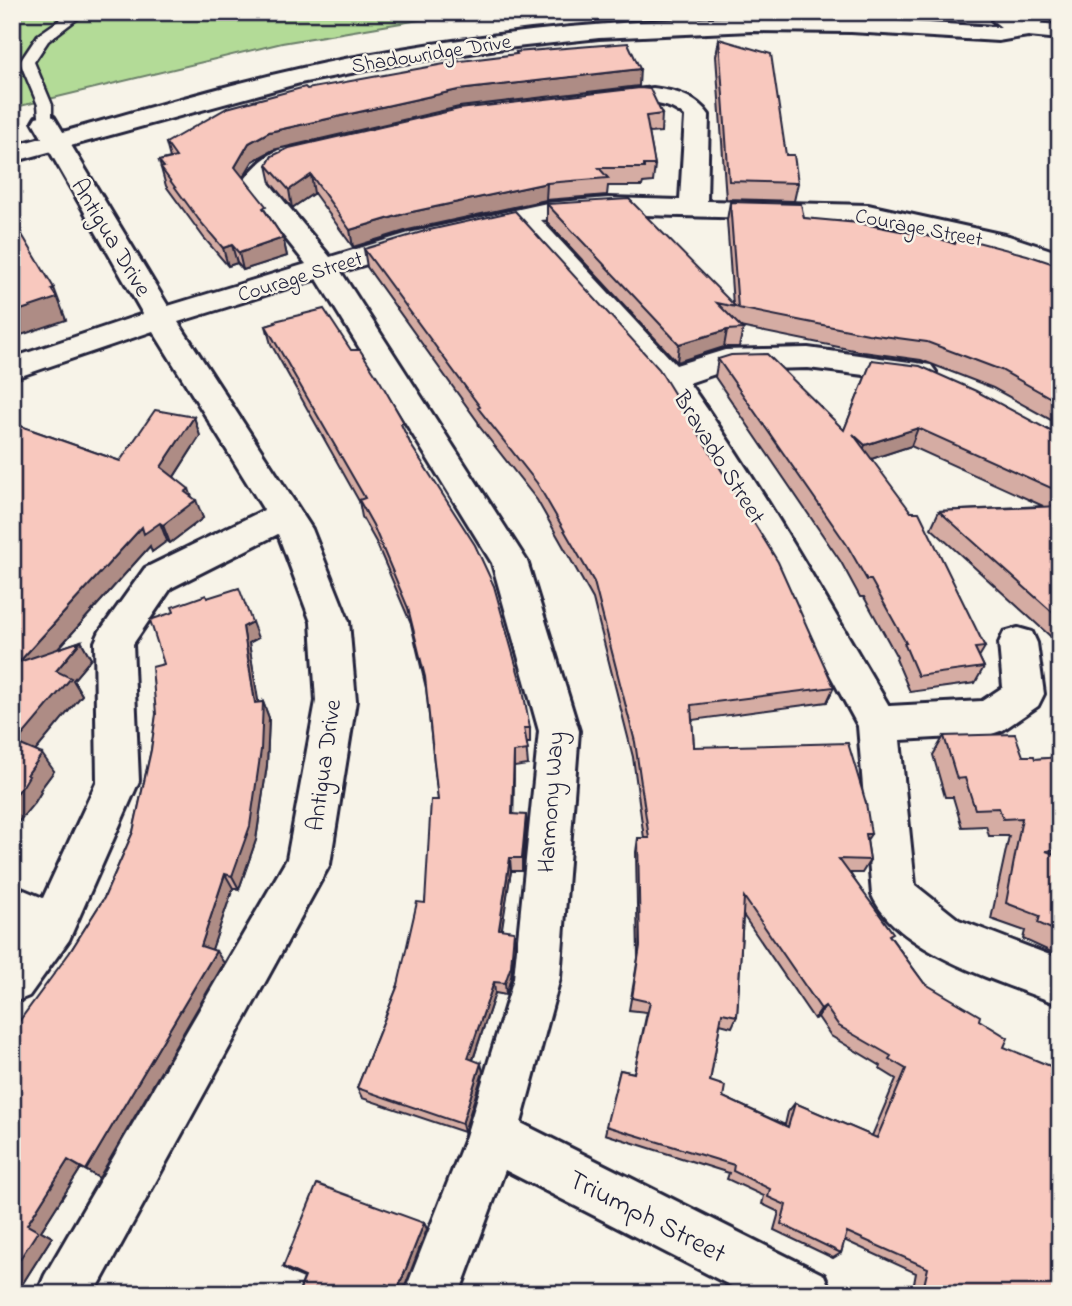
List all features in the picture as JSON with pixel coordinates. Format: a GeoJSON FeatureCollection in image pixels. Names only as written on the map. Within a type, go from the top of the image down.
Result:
{"type":"FeatureCollection","features":[{"type":"Feature","properties":{"kind":"street","name":"Shadowridge Drive"},"geometry":{"type":"LineString","coordinates":[[297,54],[423,32],[603,12]]}},
{"type":"Feature","properties":{"kind":"street","name":"Shadowridge Drive"},"geometry":{"type":"LineString","coordinates":[[935,12],[1031,20],[1060,32]]}},
{"type":"Feature","properties":{"kind":"street","name":"Shadowridge Drive"},"geometry":{"type":"LineString","coordinates":[[12,154],[49,126],[298,75],[522,39],[722,25],[804,24],[998,34],[1031,20]]}},
{"type":"Feature","properties":{"kind":"street"},"geometry":{"type":"LineString","coordinates":[[584,102],[667,96],[687,104],[697,115],[694,207]]}},
{"type":"Feature","properties":{"kind":"street","name":"Antigua Drive"},"geometry":{"type":"LineString","coordinates":[[49,126],[160,318],[294,529],[330,622],[336,701],[308,864],[64,1294]]}},
{"type":"Feature","properties":{"kind":"street","name":"Harmony Way"},"geometry":{"type":"LineString","coordinates":[[338,145],[283,157],[264,167],[255,184],[325,269],[509,561],[559,731],[537,978],[492,1136],[430,1294]]}},
{"type":"Feature","properties":{"kind":"street","name":"Courage Street"},"geometry":{"type":"LineString","coordinates":[[12,369],[160,318],[419,239],[547,211],[608,206],[868,213],[999,242],[1060,262]]}},
{"type":"Feature","properties":{"kind":"street","name":"Bravado Street"},"geometry":{"type":"LineString","coordinates":[[524,218],[670,378],[709,435],[796,579],[878,724],[894,895],[943,936],[1060,982]]}},
{"type":"Feature","properties":{"kind":"street"},"geometry":{"type":"LineString","coordinates":[[670,378],[725,360],[808,358],[920,372],[944,382]]}},
{"type":"Feature","properties":{"kind":"street"},"geometry":{"type":"LineString","coordinates":[[12,980],[53,925],[118,781],[114,642],[158,578],[285,515]]}},
{"type":"Feature","properties":{"kind":"street"},"geometry":{"type":"LineString","coordinates":[[878,724],[989,718],[1024,694],[1018,643]]}},
{"type":"Feature","properties":{"kind":"street"},"geometry":{"type":"LineString","coordinates":[[12,906],[53,925]]}},
{"type":"Feature","properties":{"kind":"street","name":"Triumph Street"},"geometry":{"type":"LineString","coordinates":[[492,1136],[805,1294]]}},
{"type":"Feature","properties":{"kind":"lane"},"geometry":{"type":"LineString","coordinates":[[49,126],[45,105],[27,62],[43,38],[80,12]]}},
{"type":"Feature","properties":{"kind":"green space"},"geometry":{"type":"Polygon","coordinates":[[[12,12],[467,12],[282,43],[12,108],[12,12]]]}},
{"type":"Feature","properties":{"kind":"building"},"geometry":{"type":"Polygon","coordinates":[[[719,39],[771,54],[786,155],[794,155],[798,183],[729,181],[719,39]]]}},
{"type":"Feature","properties":{"kind":"building"},"geometry":{"type":"Polygon","coordinates":[[[628,43],[640,69],[458,90],[269,132],[249,143],[235,167],[266,206],[263,208],[283,238],[239,253],[232,245],[223,248],[199,220],[161,168],[164,167],[159,161],[176,157],[166,143],[227,108],[305,87],[307,89],[461,61],[517,54],[516,52],[628,43]]]}},
{"type":"Feature","properties":{"kind":"building"},"geometry":{"type":"Polygon","coordinates":[[[650,89],[662,114],[646,116],[655,165],[644,165],[644,168],[599,168],[608,178],[547,183],[407,213],[350,230],[311,175],[289,190],[267,165],[272,156],[289,148],[459,109],[650,89]]]}},
{"type":"Feature","properties":{"kind":"building"},"geometry":{"type":"Polygon","coordinates":[[[629,199],[736,307],[717,303],[743,329],[727,330],[679,344],[547,204],[629,199]]]}},
{"type":"Feature","properties":{"kind":"building"},"geometry":{"type":"Polygon","coordinates":[[[730,202],[801,204],[804,218],[858,223],[955,244],[958,237],[1060,266],[1060,403],[1001,370],[927,342],[868,334],[738,308],[730,202]]]}},
{"type":"Feature","properties":{"kind":"building"},"geometry":{"type":"Polygon","coordinates":[[[515,211],[659,369],[778,562],[834,687],[691,705],[694,747],[848,743],[866,803],[871,834],[866,834],[870,860],[839,859],[893,933],[889,935],[924,983],[980,1016],[979,1020],[1008,1038],[1004,1047],[1060,1070],[1060,1294],[922,1294],[928,1268],[847,1232],[841,1253],[781,1224],[786,1205],[768,1197],[770,1189],[733,1171],[734,1165],[606,1126],[620,1070],[634,1073],[650,1002],[632,998],[640,946],[638,838],[649,838],[635,742],[594,582],[537,483],[478,408],[480,407],[364,249],[425,231],[515,211]],[[744,897],[737,1016],[722,1013],[710,1081],[725,1086],[723,1097],[788,1127],[795,1103],[877,1138],[906,1069],[889,1059],[891,1056],[839,1026],[825,1006],[821,1009],[744,897]]]}},
{"type":"Feature","properties":{"kind":"building"},"geometry":{"type":"Polygon","coordinates":[[[12,218],[54,288],[51,289],[57,298],[12,313],[12,218]]]}},
{"type":"Feature","properties":{"kind":"building"},"geometry":{"type":"Polygon","coordinates":[[[324,309],[351,350],[360,350],[380,381],[404,423],[401,424],[411,445],[475,545],[494,586],[523,690],[530,728],[524,728],[528,750],[514,752],[512,814],[526,815],[522,858],[510,858],[499,929],[514,931],[511,966],[505,983],[494,982],[468,1058],[481,1063],[462,1124],[357,1088],[398,985],[417,902],[425,903],[431,800],[438,800],[425,677],[408,608],[373,525],[359,500],[365,498],[266,326],[276,323],[275,321],[324,309]]]}},
{"type":"Feature","properties":{"kind":"building"},"geometry":{"type":"Polygon","coordinates":[[[767,354],[844,430],[872,360],[920,366],[976,391],[1060,435],[1060,492],[918,428],[865,445],[853,434],[911,512],[919,512],[985,647],[975,648],[984,667],[918,676],[906,643],[871,580],[867,580],[847,545],[718,359],[731,355],[767,354]]]}},
{"type":"Feature","properties":{"kind":"building"},"geometry":{"type":"Polygon","coordinates":[[[155,410],[194,417],[161,467],[189,489],[185,492],[196,500],[163,525],[160,523],[144,534],[142,527],[19,662],[81,641],[56,671],[71,678],[16,743],[42,754],[12,799],[12,423],[120,461],[155,410]]]}},
{"type":"Feature","properties":{"kind":"building"},"geometry":{"type":"Polygon","coordinates":[[[1060,506],[1060,619],[939,511],[1060,506]]]}},
{"type":"Feature","properties":{"kind":"building"},"geometry":{"type":"Polygon","coordinates":[[[239,588],[252,622],[243,627],[255,703],[263,702],[261,750],[250,826],[232,876],[225,874],[201,946],[216,951],[86,1170],[68,1160],[27,1225],[38,1231],[12,1271],[12,1031],[70,952],[104,898],[133,832],[156,714],[152,667],[164,664],[150,620],[174,612],[172,607],[206,595],[207,598],[239,588]]]}},
{"type":"Feature","properties":{"kind":"building"},"geometry":{"type":"Polygon","coordinates":[[[1015,734],[1023,756],[1034,756],[1035,759],[1060,757],[1060,850],[1046,851],[1060,856],[1060,933],[1038,923],[1040,916],[1006,903],[1022,818],[1003,819],[999,808],[975,809],[965,778],[957,779],[944,736],[1015,734]]]}},
{"type":"Feature","properties":{"kind":"building"},"geometry":{"type":"Polygon","coordinates":[[[317,1184],[424,1223],[398,1289],[386,1284],[382,1294],[298,1294],[305,1277],[283,1267],[317,1184]]]}}]}
